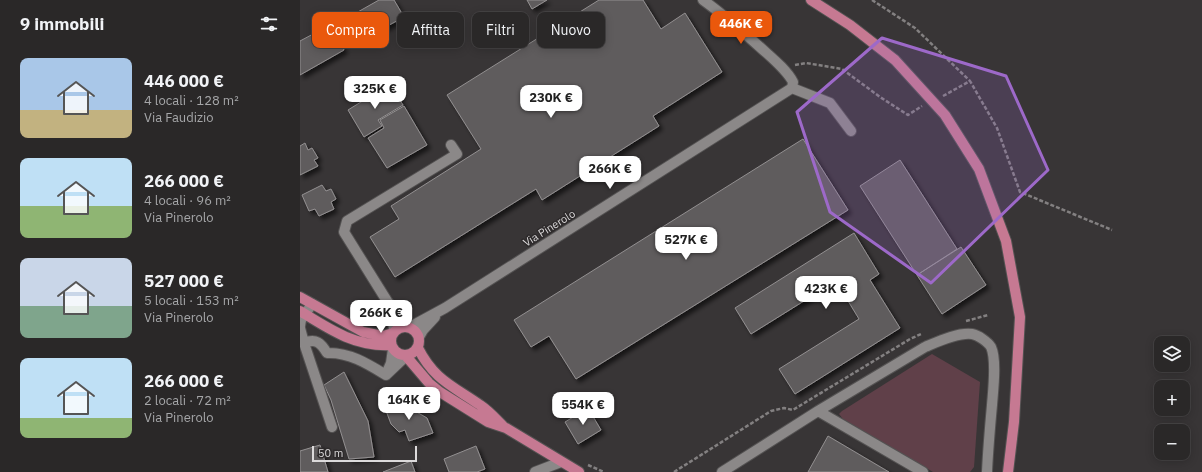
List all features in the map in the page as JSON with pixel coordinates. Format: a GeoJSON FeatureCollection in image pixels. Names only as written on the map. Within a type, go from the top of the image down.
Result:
{"type":"FeatureCollection","features":[{"type":"Feature","properties":{"kind":"main road"},"geometry":{"type":"LineString","coordinates":[[811,0],[850,25],[895,60],[945,115],[979,169],[1006,241],[1020,317],[1014,422],[1008,472]]}},
{"type":"Feature","properties":{"kind":"main road","name":"Via Pinerolo"},"geometry":{"type":"LineString","coordinates":[[300,297],[363,332],[383,336],[402,327],[408,327]]}},
{"type":"Feature","properties":{"kind":"main road"},"geometry":{"type":"LineString","coordinates":[[302,313],[349,339],[378,346],[392,347],[401,355],[406,356],[429,383],[440,392],[488,422],[506,428]]}},
{"type":"Feature","properties":{"kind":"main road"},"geometry":{"type":"LineString","coordinates":[[408,327],[415,331],[419,337]]}},
{"type":"Feature","properties":{"kind":"main road"},"geometry":{"type":"LineString","coordinates":[[392,347],[391,341],[394,332]]}},
{"type":"Feature","properties":{"kind":"main road","name":"Via Pinerolo"},"geometry":{"type":"LineString","coordinates":[[418,348],[420,342],[419,337]]}},
{"type":"Feature","properties":{"kind":"main road"},"geometry":{"type":"LineString","coordinates":[[406,356],[410,355],[418,348],[423,359],[434,373],[444,381],[482,406],[506,428],[578,472]]}},
{"type":"Feature","properties":{"kind":"street"},"geometry":{"type":"LineString","coordinates":[[703,0],[738,27],[776,62],[790,76],[793,82],[792,88],[830,103],[851,132]]}},
{"type":"Feature","properties":{"kind":"street","name":"Via Pinerolo"},"geometry":{"type":"LineString","coordinates":[[408,327],[440,311],[792,88]]}},
{"type":"Feature","properties":{"kind":"street"},"geometry":{"type":"LineString","coordinates":[[408,327],[387,301],[344,232],[347,221],[457,154],[451,145]]}},
{"type":"Feature","properties":{"kind":"street"},"geometry":{"type":"LineString","coordinates":[[387,301],[393,317],[394,332]]}},
{"type":"Feature","properties":{"kind":"street"},"geometry":{"type":"LineString","coordinates":[[312,304],[302,313],[300,327],[332,427]]}},
{"type":"Feature","properties":{"kind":"street","name":"Via Pinerolo"},"geometry":{"type":"LineString","coordinates":[[419,337],[430,321],[440,311]]}},
{"type":"Feature","properties":{"kind":"street"},"geometry":{"type":"LineString","coordinates":[[723,472],[818,411],[925,347],[953,336],[971,334],[980,337],[991,347],[994,358],[987,472]]}},
{"type":"Feature","properties":{"kind":"street"},"geometry":{"type":"LineString","coordinates":[[304,343],[310,341],[317,342],[324,347],[327,354],[335,353],[353,357],[386,375]]}},
{"type":"Feature","properties":{"kind":"street"},"geometry":{"type":"LineString","coordinates":[[386,375],[391,363],[392,347]]}},
{"type":"Feature","properties":{"kind":"street"},"geometry":{"type":"LineString","coordinates":[[386,375],[406,356]]}},
{"type":"Feature","properties":{"kind":"street"},"geometry":{"type":"LineString","coordinates":[[818,411],[923,472]]}},
{"type":"Feature","properties":{"kind":"street"},"geometry":{"type":"LineString","coordinates":[[535,472],[561,462]]}},
{"type":"Feature","properties":{"kind":"path"},"geometry":{"type":"LineString","coordinates":[[872,0],[914,28],[970,81]]}},
{"type":"Feature","properties":{"kind":"path"},"geometry":{"type":"LineString","coordinates":[[965,322],[988,315]]}},
{"type":"Feature","properties":{"kind":"path"},"geometry":{"type":"LineString","coordinates":[[674,472],[770,411],[784,408],[792,410],[910,339],[928,332]]}},
{"type":"Feature","properties":{"kind":"highlighted area"},"geometry":{"type":"Polygon","coordinates":[[[882,38],[1006,76],[1048,170],[931,283],[830,212],[797,112],[882,38]]]}},
{"type":"Feature","properties":{"kind":"shaded area"},"geometry":{"type":"Polygon","coordinates":[[[932,354],[980,382],[974,467],[970,472],[933,472],[843,419],[839,414],[932,354]]]}},
{"type":"Feature","properties":{"kind":"building"},"geometry":{"type":"Polygon","coordinates":[[[379,0],[394,0],[401,12],[397,12],[397,21],[389,25],[389,12],[358,12],[379,0]]]}},
{"type":"Feature","properties":{"kind":"building"},"geometry":{"type":"Polygon","coordinates":[[[527,0],[547,0],[532,9],[527,0]]]}},
{"type":"Feature","properties":{"kind":"building"},"geometry":{"type":"Polygon","coordinates":[[[599,0],[643,0],[661,29],[685,13],[722,72],[653,116],[659,126],[542,200],[536,189],[395,277],[370,237],[399,219],[391,206],[481,149],[447,95],[522,48],[529,48],[529,44],[537,39],[537,48],[605,48],[605,12],[580,12],[599,0]]]}},
{"type":"Feature","properties":{"kind":"building"},"geometry":{"type":"Polygon","coordinates":[[[312,35],[312,48],[343,48],[344,50],[300,75],[300,41],[312,35]]]}},
{"type":"Feature","properties":{"kind":"building"},"geometry":{"type":"Polygon","coordinates":[[[390,84],[403,105],[378,120],[382,126],[364,137],[348,110],[390,84]]]}},
{"type":"Feature","properties":{"kind":"building"},"geometry":{"type":"Polygon","coordinates":[[[404,106],[427,145],[387,168],[368,138],[384,128],[380,120],[404,106]]]}},
{"type":"Feature","properties":{"kind":"building"},"geometry":{"type":"Polygon","coordinates":[[[803,139],[848,210],[576,379],[549,336],[531,347],[514,320],[803,139]]]}},
{"type":"Feature","properties":{"kind":"building"},"geometry":{"type":"Polygon","coordinates":[[[305,143],[308,150],[312,148],[318,158],[314,160],[318,166],[300,175],[300,146],[305,143]]]}},
{"type":"Feature","properties":{"kind":"building"},"geometry":{"type":"Polygon","coordinates":[[[900,160],[957,249],[917,275],[860,186],[900,160]]]}},
{"type":"Feature","properties":{"kind":"building"},"geometry":{"type":"Polygon","coordinates":[[[322,185],[326,191],[331,189],[336,199],[331,202],[334,209],[319,216],[315,209],[309,211],[302,195],[322,185]]]}},
{"type":"Feature","properties":{"kind":"building"},"geometry":{"type":"Polygon","coordinates":[[[854,233],[879,274],[870,280],[900,328],[795,394],[779,369],[859,319],[836,281],[751,334],[735,308],[854,233]]]}},
{"type":"Feature","properties":{"kind":"building"},"geometry":{"type":"Polygon","coordinates":[[[961,247],[986,285],[942,314],[917,275],[961,247]]]}},
{"type":"Feature","properties":{"kind":"building"},"geometry":{"type":"Polygon","coordinates":[[[344,372],[368,421],[374,457],[349,459],[331,400],[324,385],[344,372]]]}},
{"type":"Feature","properties":{"kind":"building"},"geometry":{"type":"Polygon","coordinates":[[[401,403],[427,418],[433,433],[409,441],[405,430],[399,432],[391,424],[385,408],[401,403]]]}},
{"type":"Feature","properties":{"kind":"building"},"geometry":{"type":"Polygon","coordinates":[[[588,408],[601,430],[578,444],[565,422],[588,408]]]}},
{"type":"Feature","properties":{"kind":"building"},"geometry":{"type":"Polygon","coordinates":[[[828,436],[889,472],[808,472],[828,436]]]}},
{"type":"Feature","properties":{"kind":"building"},"geometry":{"type":"Polygon","coordinates":[[[320,445],[328,472],[300,472],[300,451],[320,445]]]}},
{"type":"Feature","properties":{"kind":"building"},"geometry":{"type":"Polygon","coordinates":[[[476,446],[485,469],[477,472],[449,472],[444,459],[476,446]]]}},
{"type":"Feature","properties":{"kind":"building"},"geometry":{"type":"Polygon","coordinates":[[[411,461],[415,472],[383,472],[411,461]]]}}]}
